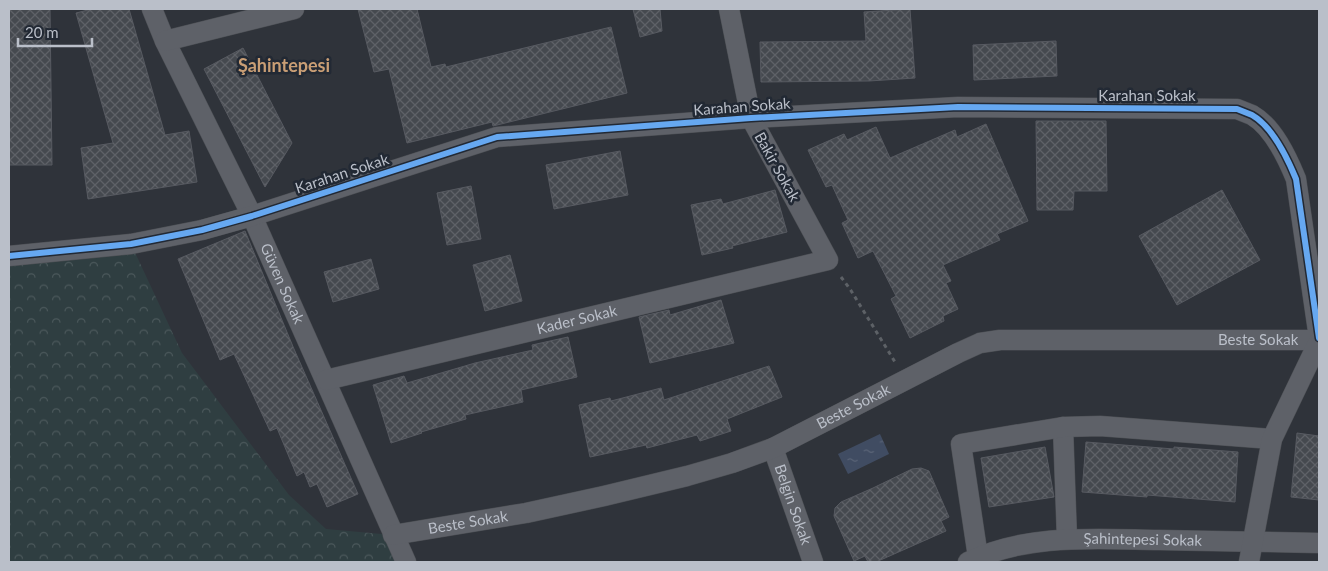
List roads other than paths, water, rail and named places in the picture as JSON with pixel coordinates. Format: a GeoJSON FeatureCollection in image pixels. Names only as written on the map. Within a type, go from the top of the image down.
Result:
{"type":"FeatureCollection","features":[{"type":"Feature","properties":{"kind":"street","name":"Güven Sokak"},"geometry":{"type":"LineString","coordinates":[[152,9],[165,41],[252,216],[406,562]]}},
{"type":"Feature","properties":{"kind":"street"},"geometry":{"type":"LineString","coordinates":[[165,41],[294,9]]}},
{"type":"Feature","properties":{"kind":"street","name":"Bakir Sokak"},"geometry":{"type":"LineString","coordinates":[[729,9],[751,118],[828,260]]}},
{"type":"Feature","properties":{"kind":"street","name":"Karahan Sokak"},"geometry":{"type":"LineString","coordinates":[[9,256],[131,244],[202,230],[252,216],[497,137],[751,118],[958,107],[1237,109],[1253,116],[1266,126],[1290,163],[1296,179],[1319,340]]}},
{"type":"Feature","properties":{"kind":"street","name":"Kader Sokak"},"geometry":{"type":"LineString","coordinates":[[326,380],[828,260]]}},
{"type":"Feature","properties":{"kind":"street","name":"Beste Sokak"},"geometry":{"type":"LineString","coordinates":[[393,535],[526,513],[687,476],[732,463],[773,448],[980,343],[1000,340],[1319,340],[1272,439],[1249,562]]}},
{"type":"Feature","properties":{"kind":"street"},"geometry":{"type":"LineString","coordinates":[[973,560],[961,444],[1063,427],[1100,426],[1272,439]]}},
{"type":"Feature","properties":{"kind":"street"},"geometry":{"type":"LineString","coordinates":[[1063,427],[1068,539]]}},
{"type":"Feature","properties":{"kind":"street","name":"Belgin Sokak"},"geometry":{"type":"LineString","coordinates":[[773,448],[813,562]]}},
{"type":"Feature","properties":{"kind":"street","name":"Şahintepesi Sokak"},"geometry":{"type":"LineString","coordinates":[[973,560],[1023,544],[1068,539],[1319,543]]}},
{"type":"Feature","properties":{"kind":"water"},"geometry":{"type":"Polygon","coordinates":[[[880,434],[889,454],[848,474],[838,454],[880,434]]]}},
{"type":"Feature","properties":{"kind":"district","name":"Şahintepesi"},"geometry":{"type":"Point","coordinates":[284,66]}}]}
